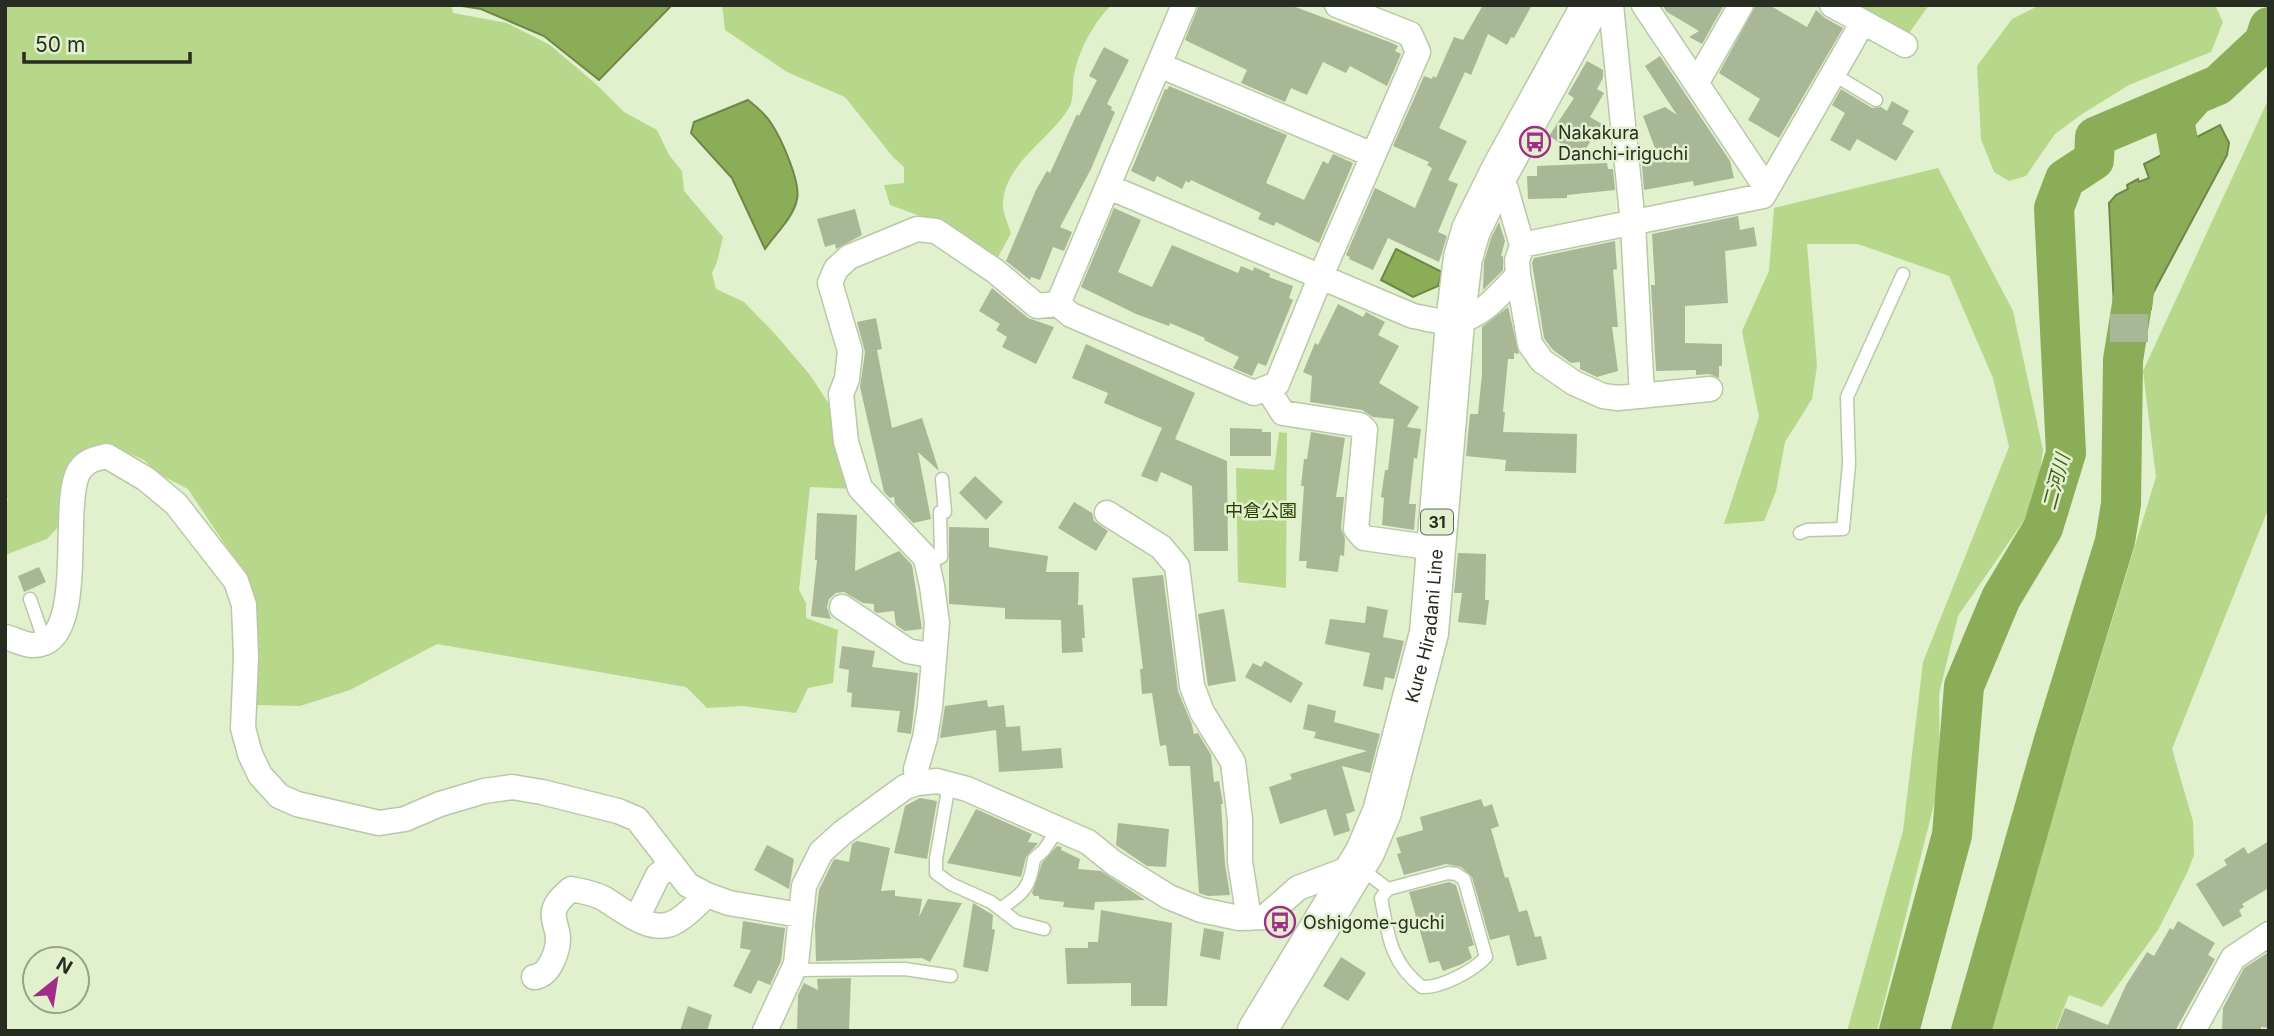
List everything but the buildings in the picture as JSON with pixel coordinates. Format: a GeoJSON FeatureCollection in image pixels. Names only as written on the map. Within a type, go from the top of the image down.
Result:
{"type":"FeatureCollection","features":[{"type":"Feature","properties":{"kind":"main road","name":"Kure Hiradani Line"},"geometry":{"type":"LineString","coordinates":[[1257,1031],[1365,852],[1382,812],[1429,633],[1455,322],[1463,258],[1471,230],[1497,177],[1591,5]]}},
{"type":"Feature","properties":{"kind":"street"},"geometry":{"type":"LineString","coordinates":[[1058,304],[1184,5]]}},
{"type":"Feature","properties":{"kind":"street"},"geometry":{"type":"LineString","coordinates":[[917,783],[916,769],[930,707],[937,623],[926,558],[860,488],[846,442],[841,394],[847,379],[850,351],[830,284],[836,270],[849,257],[917,229],[936,231],[995,271],[1037,306],[1058,304],[1071,315],[1254,393],[1277,384],[1418,52],[1410,34],[1337,5]]}},
{"type":"Feature","properties":{"kind":"street"},"geometry":{"type":"LineString","coordinates":[[1611,5],[1633,224],[1642,396]]}},
{"type":"Feature","properties":{"kind":"street"},"geometry":{"type":"LineString","coordinates":[[1644,5],[1767,189]]}},
{"type":"Feature","properties":{"kind":"street"},"geometry":{"type":"LineString","coordinates":[[1697,82],[1741,5]]}},
{"type":"Feature","properties":{"kind":"street"},"geometry":{"type":"LineString","coordinates":[[1832,5],[1905,45]]}},
{"type":"Feature","properties":{"kind":"street"},"geometry":{"type":"LineString","coordinates":[[1522,246],[1763,196],[1863,22]]}},
{"type":"Feature","properties":{"kind":"street"},"geometry":{"type":"LineString","coordinates":[[1160,65],[1373,155]]}},
{"type":"Feature","properties":{"kind":"street"},"geometry":{"type":"LineString","coordinates":[[1497,177],[1506,189],[1522,246],[1517,261],[1518,275],[1530,344],[1542,360],[1574,383],[1603,396],[1618,398],[1710,389]]}},
{"type":"Feature","properties":{"kind":"street"},"geometry":{"type":"LineString","coordinates":[[1109,187],[1413,316],[1455,322],[1473,316],[1518,275]]}},
{"type":"Feature","properties":{"kind":"street"},"geometry":{"type":"LineString","coordinates":[[1267,388],[1283,413],[1360,425],[1365,430],[1356,529],[1364,538],[1435,548]]}},
{"type":"Feature","properties":{"kind":"street"},"geometry":{"type":"LineString","coordinates":[[5,637],[32,645],[45,642],[58,632],[66,608],[70,508],[74,485],[80,470],[90,460],[107,457],[146,479],[176,504],[236,581],[244,605],[243,728],[250,754],[260,775],[279,796],[297,804],[379,823],[405,819],[484,790],[512,787],[542,792],[618,811],[638,819],[688,886],[729,903],[800,915]]}},
{"type":"Feature","properties":{"kind":"street"},"geometry":{"type":"LineString","coordinates":[[1107,513],[1161,547],[1177,566],[1192,686],[1202,712],[1233,762],[1240,820],[1240,862],[1249,918]]}},
{"type":"Feature","properties":{"kind":"street"},"geometry":{"type":"LineString","coordinates":[[842,607],[908,651],[934,656]]}},
{"type":"Feature","properties":{"kind":"street"},"geometry":{"type":"LineString","coordinates":[[765,1031],[793,971],[800,935],[804,886],[821,852],[905,787],[917,783],[937,781],[967,789],[1088,842],[1114,863],[1169,897],[1201,910],[1239,918],[1265,917],[1298,888],[1357,865]]}},
{"type":"Feature","properties":{"kind":"street"},"geometry":{"type":"LineString","coordinates":[[637,918],[658,875],[672,864]]}},
{"type":"Feature","properties":{"kind":"street"},"geometry":{"type":"LineString","coordinates":[[534,977],[540,977],[547,971],[556,950],[558,937],[554,912],[562,897],[571,889],[602,898],[637,918],[659,926],[672,924],[707,895]]}},
{"type":"Feature","properties":{"kind":"street"},"geometry":{"type":"LineString","coordinates":[[2193,1031],[2233,958],[2269,934]]}},
{"type":"Feature","properties":{"kind":"lane"},"geometry":{"type":"LineString","coordinates":[[1833,74],[1876,100]]}},
{"type":"Feature","properties":{"kind":"lane"},"geometry":{"type":"LineString","coordinates":[[1800,533],[1807,530],[1843,529],[1849,464],[1847,397],[1903,274]]}},
{"type":"Feature","properties":{"kind":"lane"},"geometry":{"type":"LineString","coordinates":[[927,563],[941,557],[940,512],[945,512],[942,479]]}},
{"type":"Feature","properties":{"kind":"lane"},"geometry":{"type":"LineString","coordinates":[[30,599],[45,642]]}},
{"type":"Feature","properties":{"kind":"lane"},"geometry":{"type":"LineString","coordinates":[[948,784],[936,873],[951,884],[1001,908],[1017,922],[1044,929]]}},
{"type":"Feature","properties":{"kind":"lane"},"geometry":{"type":"LineString","coordinates":[[1001,908],[1014,900],[1030,882],[1034,859],[1044,850],[1058,829]]}},
{"type":"Feature","properties":{"kind":"lane"},"geometry":{"type":"LineString","coordinates":[[1357,865],[1388,889]]}},
{"type":"Feature","properties":{"kind":"lane"},"geometry":{"type":"LineString","coordinates":[[1448,873],[1464,878],[1486,957],[1480,964],[1435,988],[1422,987],[1405,971],[1392,951],[1381,898],[1388,889],[1448,873]]}},
{"type":"Feature","properties":{"kind":"lane"},"geometry":{"type":"LineString","coordinates":[[793,971],[905,968],[951,976]]}},
{"type":"Feature","properties":{"kind":"green space"},"geometry":{"type":"Polygon","coordinates":[[[5,5],[451,5],[453,13],[507,23],[550,45],[624,112],[657,130],[669,155],[682,171],[684,191],[723,237],[712,273],[716,289],[744,302],[810,375],[831,407],[853,489],[810,487],[799,590],[806,603],[806,618],[838,630],[833,683],[808,688],[796,713],[743,706],[707,708],[686,687],[437,644],[350,690],[300,706],[253,705],[255,605],[228,549],[188,489],[159,474],[144,460],[98,444],[75,462],[59,526],[47,539],[5,555],[5,505],[8,499],[5,495],[5,5]]]}},
{"type":"Feature","properties":{"kind":"green space"},"geometry":{"type":"Polygon","coordinates":[[[722,5],[1111,5],[1098,20],[1083,46],[1074,75],[1070,106],[1010,178],[1003,207],[1011,233],[996,261],[926,218],[890,205],[884,185],[904,183],[904,167],[845,97],[787,72],[725,30],[722,5]]]}},
{"type":"Feature","properties":{"kind":"green space"},"geometry":{"type":"Polygon","coordinates":[[[1845,5],[1929,5],[1905,39],[1845,5]]]}},
{"type":"Feature","properties":{"kind":"green space"},"geometry":{"type":"Polygon","coordinates":[[[2040,5],[2215,5],[2223,22],[2211,52],[2129,85],[2082,114],[2055,134],[2026,176],[2009,181],[1994,172],[1981,139],[1977,66],[2012,19],[2040,5]]]}},
{"type":"Feature","properties":{"kind":"green space"},"geometry":{"type":"Polygon","coordinates":[[[2269,98],[2269,507],[2172,749],[2193,821],[2194,855],[2158,930],[2102,1007],[2069,995],[2055,1031],[1986,1031],[2156,477],[2143,371],[2269,98]]]}},
{"type":"Feature","properties":{"kind":"green space"},"geometry":{"type":"Polygon","coordinates":[[[1938,168],[2013,311],[2043,450],[2036,503],[1958,616],[1939,694],[1940,780],[1877,1031],[1847,1031],[1903,831],[1923,662],[2009,447],[1993,378],[1949,276],[1858,244],[1807,244],[1817,366],[1812,399],[1785,442],[1776,491],[1764,521],[1724,524],[1759,417],[1742,331],[1769,271],[1774,208],[1938,168]]]}},
{"type":"Feature","properties":{"kind":"green space","name":"中倉公園"},"geometry":{"type":"Polygon","coordinates":[[[1279,432],[1287,433],[1286,588],[1238,582],[1236,468],[1274,470],[1279,432]]]}},
{"type":"Feature","properties":{"kind":"shaded area"},"geometry":{"type":"Polygon","coordinates":[[[456,5],[672,5],[599,80],[544,36],[481,9],[456,5]]]}},
{"type":"Feature","properties":{"kind":"shaded area"},"geometry":{"type":"Polygon","coordinates":[[[748,100],[769,120],[775,130],[796,182],[795,206],[765,249],[732,178],[691,133],[694,122],[748,100]]]}},
{"type":"Feature","properties":{"kind":"shaded area"},"geometry":{"type":"Polygon","coordinates":[[[2220,125],[2229,143],[2227,155],[2152,295],[2151,309],[2114,308],[2109,203],[2116,195],[2128,189],[2127,185],[2138,179],[2139,182],[2149,178],[2144,164],[2220,125]]]}},
{"type":"Feature","properties":{"kind":"shaded area"},"geometry":{"type":"Polygon","coordinates":[[[1396,249],[1442,272],[1438,286],[1413,297],[1381,280],[1396,249]]]}},
{"type":"Feature","properties":{"kind":"waterway","name":"二河川"},"geometry":{"type":"LineString","coordinates":[[1899,1031],[1952,835],[1964,686],[2001,598],[2043,528],[2066,453],[2054,208],[2065,179],[2094,160],[2095,137],[2218,85],[2264,42],[2269,27]]}},
{"type":"Feature","properties":{"kind":"waterway"},"geometry":{"type":"LineString","coordinates":[[2169,196],[2183,169],[2174,119],[2196,94]]}},
{"type":"Feature","properties":{"kind":"waterway"},"geometry":{"type":"LineString","coordinates":[[1971,1031],[2054,740],[2115,541],[2121,504],[2123,360],[2140,255]]}},
{"type":"Feature","properties":{"kind":"place","name":"Nakakura Danchi-iriguchi"},"geometry":{"type":"Point","coordinates":[1535,142]}},
{"type":"Feature","properties":{"kind":"place","name":"Oshigome-guchi"},"geometry":{"type":"Point","coordinates":[1280,922]}}]}
